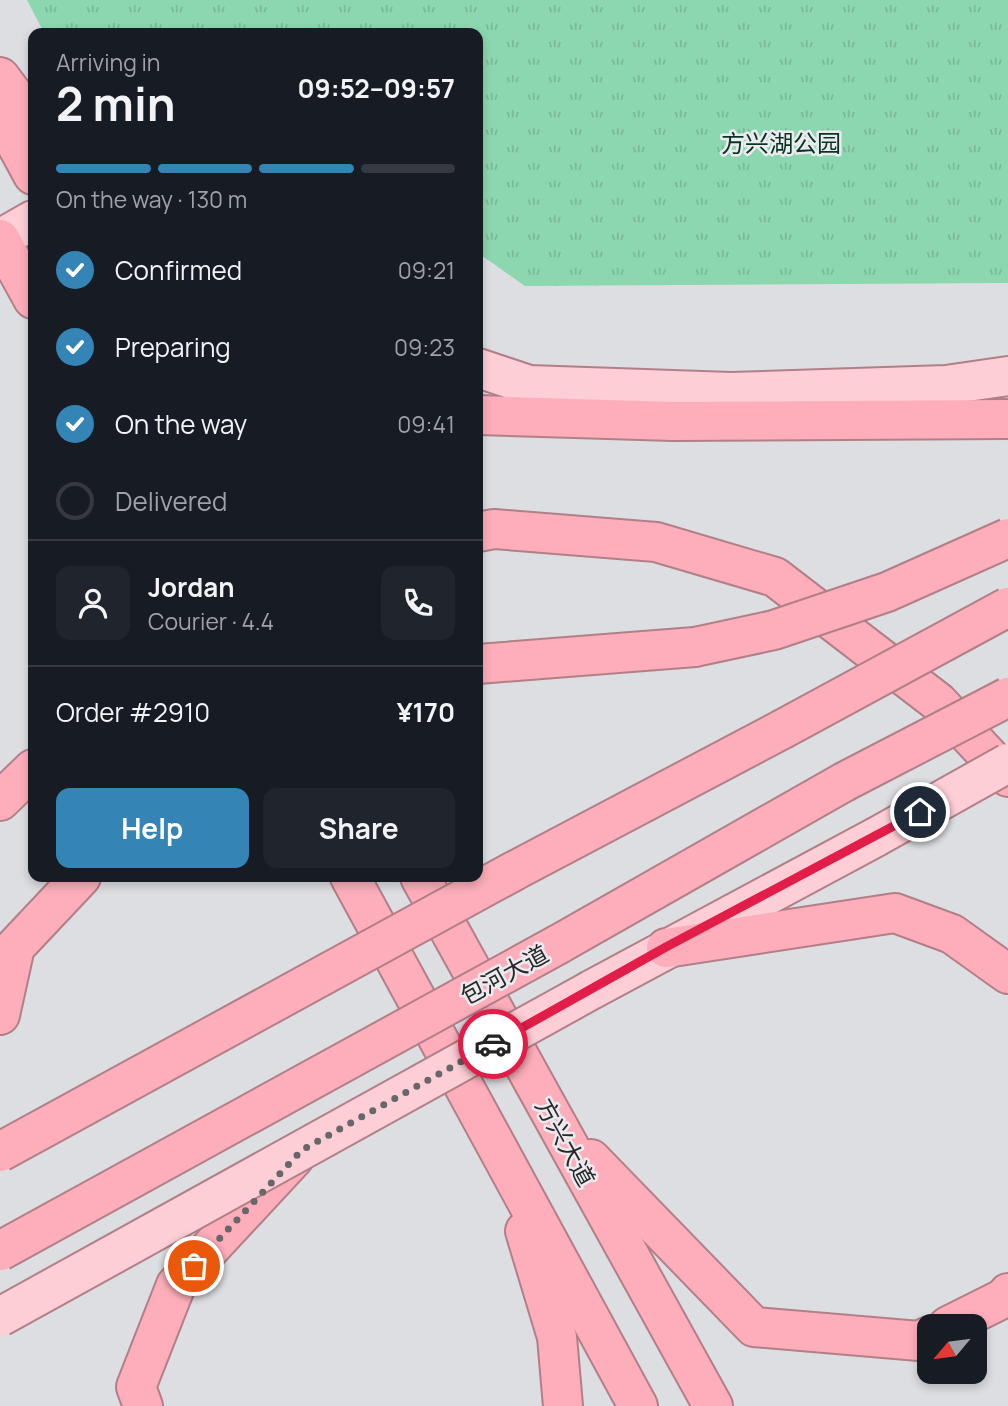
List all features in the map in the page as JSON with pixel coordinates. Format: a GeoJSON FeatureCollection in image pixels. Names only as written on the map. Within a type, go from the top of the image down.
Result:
{"type":"FeatureCollection","features":[{"type":"Feature","properties":{"kind":"highway"},"geometry":{"type":"LineString","coordinates":[[0,77],[28,114]]}},
{"type":"Feature","properties":{"kind":"highway"},"geometry":{"type":"LineString","coordinates":[[0,114],[28,166]]}},
{"type":"Feature","properties":{"kind":"highway"},"geometry":{"type":"LineString","coordinates":[[0,239],[28,290]]}},
{"type":"Feature","properties":{"kind":"highway"},"geometry":{"type":"LineString","coordinates":[[483,415],[701,421],[1008,419]]}},
{"type":"Feature","properties":{"kind":"highway"},"geometry":{"type":"LineString","coordinates":[[483,531],[494,529],[656,542],[775,576],[938,702],[1008,777]]}},
{"type":"Feature","properties":{"kind":"highway"},"geometry":{"type":"LineString","coordinates":[[483,664],[695,647],[774,630],[887,592],[1008,538]]}},
{"type":"Feature","properties":{"kind":"highway"},"geometry":{"type":"LineString","coordinates":[[0,1152],[514,871],[1008,607]]}},
{"type":"Feature","properties":{"kind":"highway","name":"包河大道"},"geometry":{"type":"LineString","coordinates":[[0,1251],[559,944],[844,782],[1008,697]]}},
{"type":"Feature","properties":{"kind":"highway"},"geometry":{"type":"LineString","coordinates":[[0,801],[28,774]]}},
{"type":"Feature","properties":{"kind":"highway"},"geometry":{"type":"LineString","coordinates":[[0,1015],[15,947],[76,882]]}},
{"type":"Feature","properties":{"kind":"highway"},"geometry":{"type":"LineString","coordinates":[[353,882],[638,1406]]}},
{"type":"Feature","properties":{"kind":"highway","name":"方兴大道"},"geometry":{"type":"LineString","coordinates":[[423,882],[713,1406]]}},
{"type":"Feature","properties":{"kind":"highway"},"geometry":{"type":"LineString","coordinates":[[666,947],[895,913],[953,934],[1008,974]]}},
{"type":"Feature","properties":{"kind":"highway"},"geometry":{"type":"LineString","coordinates":[[554,1121],[754,1328],[917,1341]]}},
{"type":"Feature","properties":{"kind":"highway"},"geometry":{"type":"LineString","coordinates":[[143,1406],[136,1387],[176,1285],[302,1150]]}},
{"type":"Feature","properties":{"kind":"highway"},"geometry":{"type":"LineString","coordinates":[[503,1155],[557,1337],[563,1406]]}},
{"type":"Feature","properties":{"kind":"highway"},"geometry":{"type":"LineString","coordinates":[[972,1314],[1004,1298],[1008,1293]]}},
{"type":"Feature","properties":{"kind":"main road"},"geometry":{"type":"LineString","coordinates":[[0,239],[28,223]]}},
{"type":"Feature","properties":{"kind":"main road"},"geometry":{"type":"LineString","coordinates":[[483,370],[529,385],[731,392],[946,385],[1008,376]]}},
{"type":"Feature","properties":{"kind":"main road"},"geometry":{"type":"LineString","coordinates":[[0,1317],[666,947],[876,837],[1008,763]]}},
{"type":"Feature","properties":{"kind":"green space","name":"方兴湖公园"},"geometry":{"type":"Polygon","coordinates":[[[27,0],[1008,0],[1008,283],[525,286],[483,257],[483,28],[41,28],[27,0]]]}},
{"type":"Feature","properties":{"kind":"way so far"},"geometry":{"type":"LineString","coordinates":[[194,1266],[302,1150],[493,1044]]}},
{"type":"Feature","properties":{"kind":"route"},"geometry":{"type":"LineString","coordinates":[[493,1044],[666,947],[920,812]]}}]}
